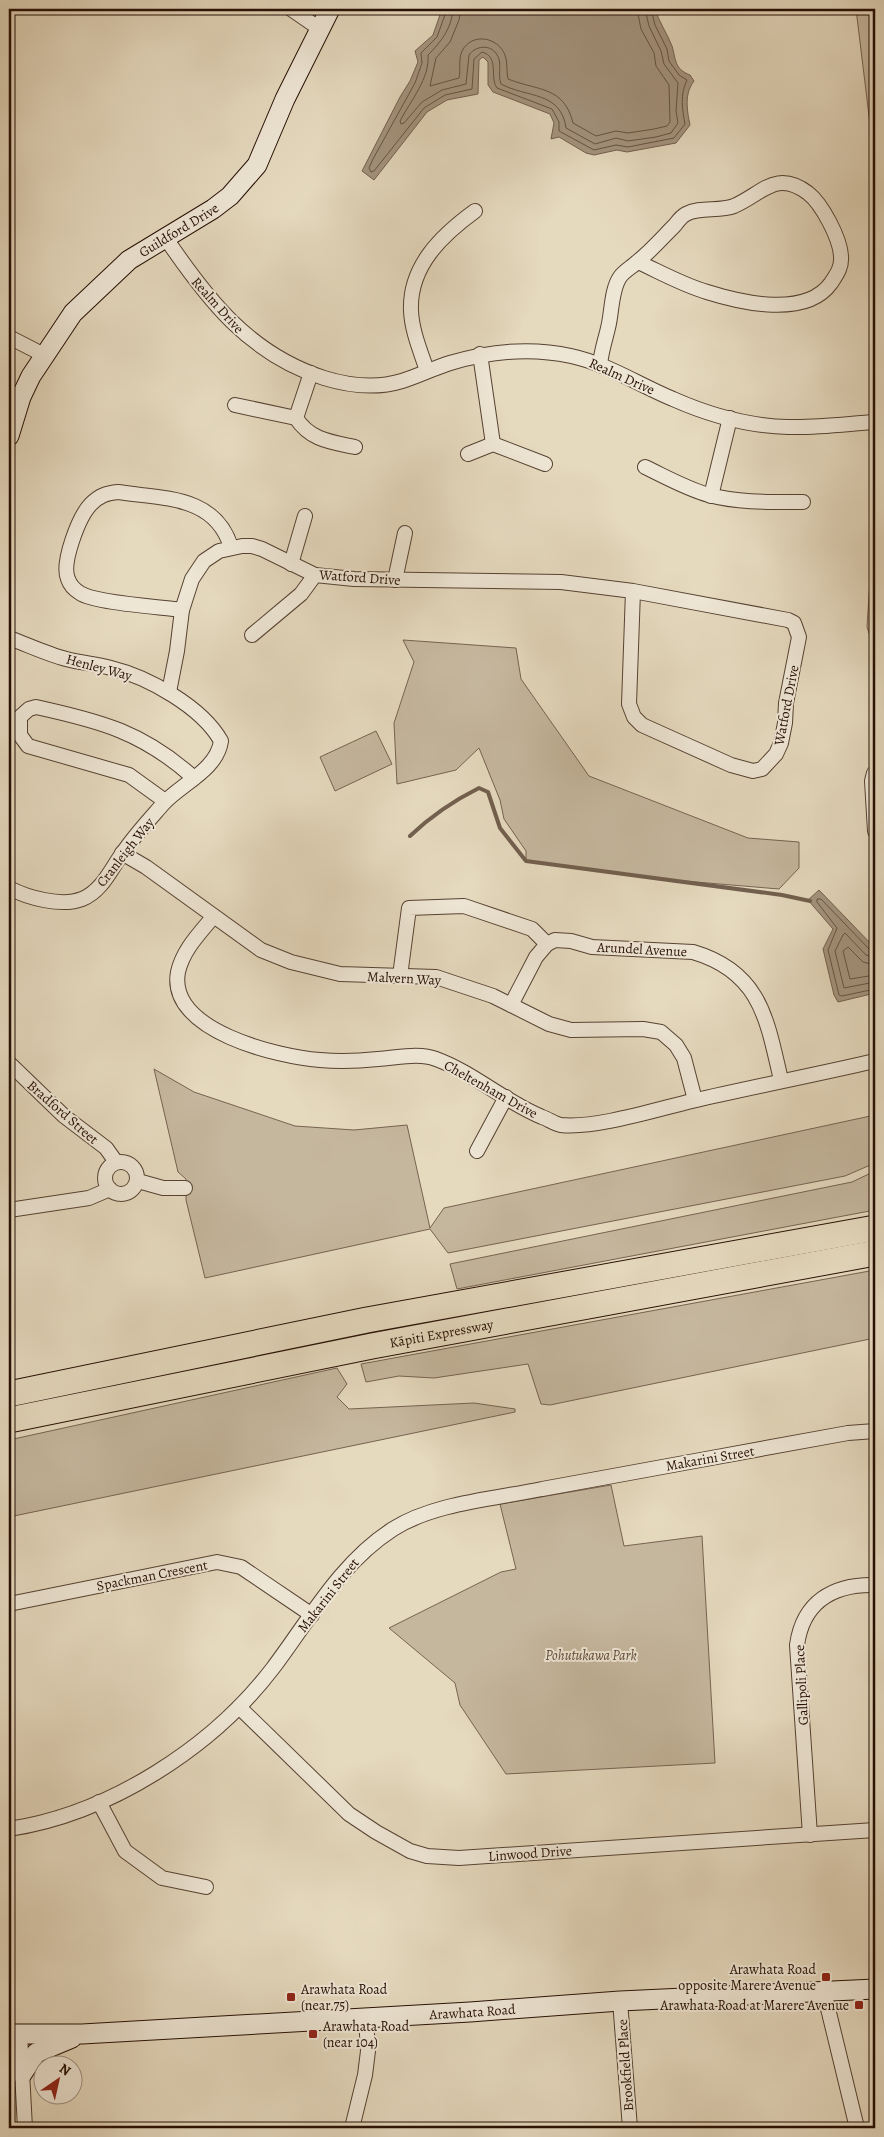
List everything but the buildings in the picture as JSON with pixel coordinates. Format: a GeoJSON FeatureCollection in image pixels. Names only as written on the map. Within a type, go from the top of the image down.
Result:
{"type":"FeatureCollection","features":[{"type":"Feature","properties":{"kind":"highway","name":"Kāpiti Expressway"},"geometry":{"type":"LineString","coordinates":[[9,1394],[367,1320],[875,1228]]}},
{"type":"Feature","properties":{"kind":"highway","name":"Kāpiti Expressway"},"geometry":{"type":"LineString","coordinates":[[9,1420],[381,1344],[875,1253]]}},
{"type":"Feature","properties":{"kind":"main road","name":"Guildford Drive"},"geometry":{"type":"LineString","coordinates":[[9,436],[21,398],[31,376],[73,313],[88,296],[129,260],[165,236],[213,209],[230,196],[257,165],[285,99],[330,9]]}},
{"type":"Feature","properties":{"kind":"main road","name":"Arawhata Road"},"geometry":{"type":"LineString","coordinates":[[14,2034],[82,2034],[620,2001],[875,1989]]}},
{"type":"Feature","properties":{"kind":"main road"},"geometry":{"type":"LineString","coordinates":[[22,2074],[36,2054],[49,2046],[82,2034]]}},
{"type":"Feature","properties":{"kind":"street"},"geometry":{"type":"LineString","coordinates":[[291,9],[320,29]]}},
{"type":"Feature","properties":{"kind":"street"},"geometry":{"type":"LineString","coordinates":[[600,365],[601,352],[617,283],[621,275],[638,262],[685,214],[698,210],[733,207],[765,186],[775,183],[791,184],[804,190],[814,198],[838,242],[842,258],[837,274],[826,290],[818,296],[805,302],[778,305],[742,300],[707,292],[638,262]]}},
{"type":"Feature","properties":{"kind":"street"},"geometry":{"type":"LineString","coordinates":[[427,371],[414,329],[411,310],[414,287],[420,269],[435,245],[444,235],[475,211]]}},
{"type":"Feature","properties":{"kind":"street","name":"Realm Drive"},"geometry":{"type":"LineString","coordinates":[[165,236],[206,294],[227,318],[252,340],[274,356],[311,374],[344,384],[377,386],[401,382],[427,371],[480,354],[515,351],[545,352],[572,356],[600,365],[672,399],[730,418],[789,427],[875,422]]}},
{"type":"Feature","properties":{"kind":"street"},"geometry":{"type":"LineString","coordinates":[[9,337],[44,355]]}},
{"type":"Feature","properties":{"kind":"street"},"geometry":{"type":"LineString","coordinates":[[480,354],[493,444]]}},
{"type":"Feature","properties":{"kind":"street"},"geometry":{"type":"LineString","coordinates":[[296,418],[311,374]]}},
{"type":"Feature","properties":{"kind":"street"},"geometry":{"type":"LineString","coordinates":[[235,405],[296,418],[302,428],[311,434],[327,441],[355,448]]}},
{"type":"Feature","properties":{"kind":"street"},"geometry":{"type":"LineString","coordinates":[[711,496],[730,418]]}},
{"type":"Feature","properties":{"kind":"street"},"geometry":{"type":"LineString","coordinates":[[468,454],[493,444],[545,464]]}},
{"type":"Feature","properties":{"kind":"street"},"geometry":{"type":"LineString","coordinates":[[645,467],[711,496],[752,502],[803,502]]}},
{"type":"Feature","properties":{"kind":"street"},"geometry":{"type":"LineString","coordinates":[[182,610],[89,598],[73,587],[67,578],[68,556],[74,534],[89,505],[107,493],[112,492],[193,504],[212,515],[223,527],[231,547]]}},
{"type":"Feature","properties":{"kind":"street"},"geometry":{"type":"LineString","coordinates":[[291,564],[305,516]]}},
{"type":"Feature","properties":{"kind":"street"},"geometry":{"type":"LineString","coordinates":[[395,580],[405,533]]}},
{"type":"Feature","properties":{"kind":"street","name":"Watford Drive"},"geometry":{"type":"LineString","coordinates":[[169,692],[182,610],[192,579],[204,561],[219,551],[231,547],[252,546],[314,575],[354,579],[561,582],[633,591],[788,620],[794,623],[799,637],[786,703],[781,743],[776,754],[762,769],[753,771],[731,765],[642,725],[634,717],[629,704],[633,591]]}},
{"type":"Feature","properties":{"kind":"street"},"geometry":{"type":"LineString","coordinates":[[252,635],[301,594],[314,575]]}},
{"type":"Feature","properties":{"kind":"street","name":"Henley Way"},"geometry":{"type":"LineString","coordinates":[[9,638],[67,660],[114,668],[169,692],[183,701],[209,725],[221,741],[220,750]]}},
{"type":"Feature","properties":{"kind":"street"},"geometry":{"type":"LineString","coordinates":[[165,801],[129,775],[28,746],[20,735],[20,717],[29,709],[36,707],[106,724],[146,742],[179,764],[194,778]]}},
{"type":"Feature","properties":{"kind":"street","name":"Cranleigh Way"},"geometry":{"type":"LineString","coordinates":[[9,888],[51,902],[82,899],[99,887],[122,853],[165,801],[194,778],[214,759],[220,750]]}},
{"type":"Feature","properties":{"kind":"street"},"geometry":{"type":"LineString","coordinates":[[874,773],[872,781],[875,831]]}},
{"type":"Feature","properties":{"kind":"street","name":"Malvern Way"},"geometry":{"type":"LineString","coordinates":[[122,853],[261,950],[291,962],[340,974],[436,977],[481,992],[549,1024],[571,1030],[643,1029],[661,1032],[676,1045],[684,1058],[695,1100]]}},
{"type":"Feature","properties":{"kind":"street"},"geometry":{"type":"LineString","coordinates":[[400,976],[409,908],[464,906],[532,929],[547,944],[536,957],[511,1005]]}},
{"type":"Feature","properties":{"kind":"street","name":"Cheltenham Drive"},"geometry":{"type":"LineString","coordinates":[[213,917],[186,950],[178,975],[180,990],[185,1004],[194,1016],[207,1026],[251,1046],[286,1055],[320,1060],[376,1060],[417,1056],[435,1058],[528,1111],[560,1125],[591,1123],[875,1061]]}},
{"type":"Feature","properties":{"kind":"street","name":"Arundel Avenue"},"geometry":{"type":"LineString","coordinates":[[547,944],[554,940],[571,941],[592,947],[677,950],[706,955],[732,971],[746,983],[757,998],[769,1029],[781,1080]]}},
{"type":"Feature","properties":{"kind":"street","name":"Bradford Street"},"geometry":{"type":"LineString","coordinates":[[9,1063],[64,1116],[106,1148],[116,1162],[127,1162],[132,1165],[138,1175],[138,1181]]}},
{"type":"Feature","properties":{"kind":"street"},"geometry":{"type":"LineString","coordinates":[[477,1151],[506,1097]]}},
{"type":"Feature","properties":{"kind":"street"},"geometry":{"type":"LineString","coordinates":[[116,1162],[111,1165],[105,1176],[110,1189],[119,1194],[125,1193],[135,1186],[138,1181],[163,1188],[184,1188]]}},
{"type":"Feature","properties":{"kind":"street"},"geometry":{"type":"LineString","coordinates":[[9,1210],[89,1198],[110,1189]]}},
{"type":"Feature","properties":{"kind":"street","name":"Makarini Street"},"geometry":{"type":"LineString","coordinates":[[9,1829],[48,1820],[99,1802],[163,1768],[194,1746],[239,1707],[271,1670],[349,1565],[361,1553],[394,1528],[424,1513],[848,1433],[875,1431]]}},
{"type":"Feature","properties":{"kind":"street","name":"Spackman Crescent"},"geometry":{"type":"LineString","coordinates":[[9,1604],[217,1562],[241,1567],[312,1615]]}},
{"type":"Feature","properties":{"kind":"street","name":"Gallipoli Place"},"geometry":{"type":"LineString","coordinates":[[810,1834],[797,1645],[799,1633],[806,1615],[828,1596],[839,1590],[875,1585]]}},
{"type":"Feature","properties":{"kind":"street","name":"Linwood Drive"},"geometry":{"type":"LineString","coordinates":[[239,1707],[349,1814],[410,1851],[427,1856],[459,1858],[875,1830]]}},
{"type":"Feature","properties":{"kind":"street"},"geometry":{"type":"LineString","coordinates":[[99,1802],[125,1851],[162,1878],[206,1887]]}},
{"type":"Feature","properties":{"kind":"street"},"geometry":{"type":"LineString","coordinates":[[824,1992],[857,2128]]}},
{"type":"Feature","properties":{"kind":"street","name":"Brookfield Place"},"geometry":{"type":"LineString","coordinates":[[620,2001],[630,2128]]}},
{"type":"Feature","properties":{"kind":"street"},"geometry":{"type":"LineString","coordinates":[[352,2128],[365,2075],[368,2051],[366,2018]]}},
{"type":"Feature","properties":{"kind":"street"},"geometry":{"type":"LineString","coordinates":[[14,2034],[22,2074],[25,2128]]}},
{"type":"Feature","properties":{"kind":"green space"},"geometry":{"type":"Polygon","coordinates":[[[856,9],[875,9],[875,165],[856,9]]]}},
{"type":"Feature","properties":{"kind":"green space"},"geometry":{"type":"Polygon","coordinates":[[[875,565],[875,652],[867,627],[870,580],[875,565]]]}},
{"type":"Feature","properties":{"kind":"green space"},"geometry":{"type":"Polygon","coordinates":[[[403,640],[516,648],[521,679],[589,776],[748,838],[799,842],[799,868],[779,889],[660,879],[526,861],[526,851],[504,819],[500,800],[479,748],[456,770],[397,784],[394,723],[414,662],[403,640]]]}},
{"type":"Feature","properties":{"kind":"green space"},"geometry":{"type":"Polygon","coordinates":[[[376,731],[392,764],[335,791],[320,757],[376,731]]]}},
{"type":"Feature","properties":{"kind":"green space"},"geometry":{"type":"Polygon","coordinates":[[[154,1069],[194,1092],[295,1126],[354,1130],[407,1125],[430,1228],[444,1208],[875,1115],[875,1163],[845,1176],[448,1253],[430,1229],[205,1278],[186,1200],[186,1179],[178,1172],[154,1069]]]}},
{"type":"Feature","properties":{"kind":"green space"},"geometry":{"type":"Polygon","coordinates":[[[875,1171],[875,1210],[457,1289],[450,1264],[852,1182],[875,1171]]]}},
{"type":"Feature","properties":{"kind":"green space"},"geometry":{"type":"Polygon","coordinates":[[[875,1270],[875,1338],[550,1405],[541,1404],[528,1364],[434,1378],[399,1376],[366,1382],[361,1364],[875,1270]]]}},
{"type":"Feature","properties":{"kind":"green space"},"geometry":{"type":"Polygon","coordinates":[[[337,1368],[347,1384],[337,1397],[349,1409],[474,1403],[515,1409],[515,1412],[9,1517],[9,1440],[337,1368]]]}},
{"type":"Feature","properties":{"kind":"green space","name":"Pohutukawa Park"},"geometry":{"type":"Polygon","coordinates":[[[611,1485],[624,1546],[702,1536],[715,1763],[506,1774],[460,1705],[455,1683],[389,1628],[501,1572],[516,1569],[500,1504],[611,1485]]]}},
{"type":"Feature","properties":{"kind":"water"},"geometry":{"type":"Polygon","coordinates":[[[442,9],[655,9],[672,46],[678,67],[690,75],[694,81],[689,91],[687,108],[690,125],[676,143],[627,152],[617,150],[594,155],[586,153],[559,137],[551,139],[554,123],[550,114],[493,92],[488,85],[488,62],[483,57],[479,60],[478,94],[447,100],[427,112],[374,180],[362,171],[410,81],[418,62],[415,51],[433,35],[442,9]]]}},
{"type":"Feature","properties":{"kind":"water"},"geometry":{"type":"Polygon","coordinates":[[[819,890],[875,948],[875,993],[838,1002],[834,995],[823,949],[833,929],[808,900],[819,890]]]}},
{"type":"Feature","properties":{"kind":"waterway"},"geometry":{"type":"LineString","coordinates":[[410,836],[443,809],[479,788],[488,792],[500,828],[526,861],[782,895],[810,901]]}},
{"type":"Feature","properties":{"kind":"place","name":"Arawhata Road opposite Marere Avenue"},"geometry":{"type":"Point","coordinates":[826,1977]}},
{"type":"Feature","properties":{"kind":"place","name":"Arawhata Road (near 75)"},"geometry":{"type":"Point","coordinates":[291,1997]}},
{"type":"Feature","properties":{"kind":"place","name":"Arawhata Road at Marere Avenue"},"geometry":{"type":"Point","coordinates":[859,2005]}},
{"type":"Feature","properties":{"kind":"place","name":"Arawhata Road (near 104)"},"geometry":{"type":"Point","coordinates":[313,2034]}}]}
